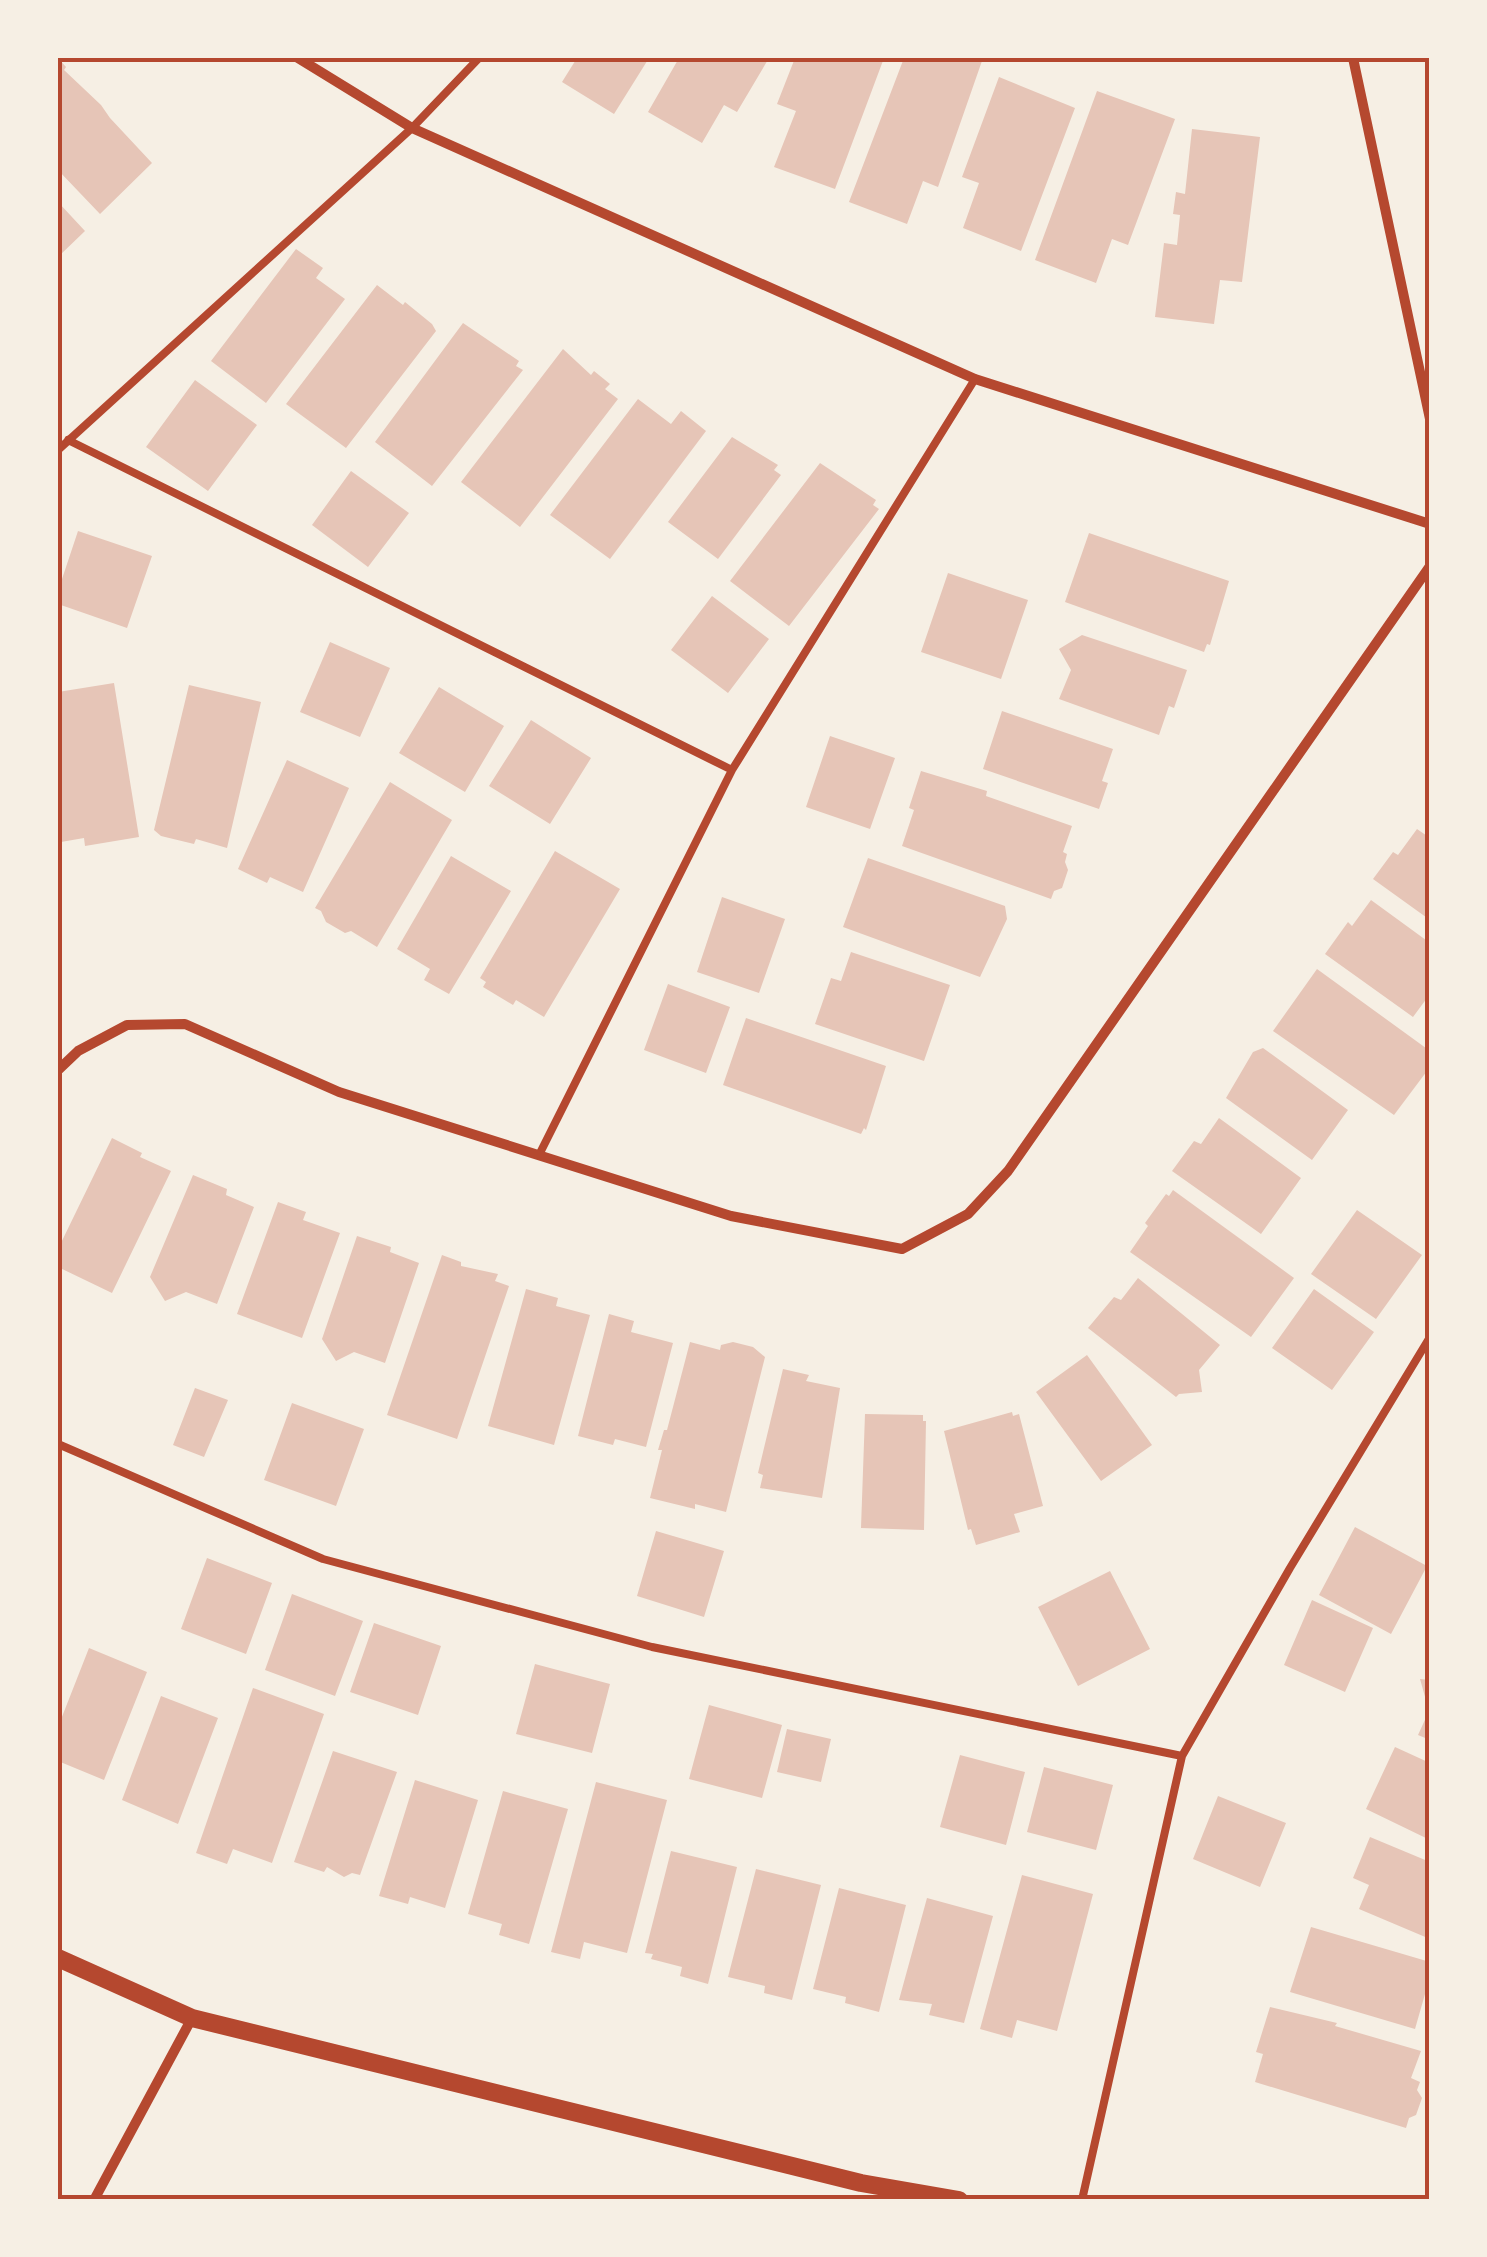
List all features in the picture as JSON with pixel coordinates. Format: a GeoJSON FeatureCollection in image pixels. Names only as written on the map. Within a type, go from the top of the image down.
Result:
{"type":"FeatureCollection","features":[{"type":"Feature","properties":{"kind":"street"},"geometry":{"type":"LineString","coordinates":[[298,58],[412,128],[975,379],[1430,524]]}},
{"type":"Feature","properties":{"kind":"street"},"geometry":{"type":"LineString","coordinates":[[1352,58],[1430,419]]}},
{"type":"Feature","properties":{"kind":"street"},"geometry":{"type":"LineString","coordinates":[[58,1070],[78,1051],[127,1025],[185,1024],[339,1092],[731,1216],[902,1249],[968,1214],[1008,1171],[1430,566]]}},
{"type":"Feature","properties":{"kind":"street"},"geometry":{"type":"LineString","coordinates":[[58,1958],[192,2018],[842,2178],[960,2200]]}},
{"type":"Feature","properties":{"kind":"street"},"geometry":{"type":"LineString","coordinates":[[94,2200],[192,2018]]}},
{"type":"Feature","properties":{"kind":"lane"},"geometry":{"type":"LineString","coordinates":[[58,450],[412,128],[480,58]]}},
{"type":"Feature","properties":{"kind":"lane"},"geometry":{"type":"LineString","coordinates":[[539,1155],[732,770],[975,379]]}},
{"type":"Feature","properties":{"kind":"lane"},"geometry":{"type":"LineString","coordinates":[[68,440],[732,770]]}},
{"type":"Feature","properties":{"kind":"lane"},"geometry":{"type":"LineString","coordinates":[[1082,2200],[1182,1756],[1430,1336]]}},
{"type":"Feature","properties":{"kind":"lane"},"geometry":{"type":"LineString","coordinates":[[58,1444],[323,1558],[652,1647],[1182,1756]]}},
{"type":"Feature","properties":{"kind":"building"},"geometry":{"type":"Polygon","coordinates":[[[58,58],[66,67],[64,70],[152,163],[100,214],[58,170],[58,58]]]}},
{"type":"Feature","properties":{"kind":"building"},"geometry":{"type":"Polygon","coordinates":[[[577,58],[649,58],[614,114],[562,82],[577,58]]]}},
{"type":"Feature","properties":{"kind":"building"},"geometry":{"type":"Polygon","coordinates":[[[679,58],[769,58],[737,112],[724,105],[702,143],[648,112],[679,58]]]}},
{"type":"Feature","properties":{"kind":"building"},"geometry":{"type":"Polygon","coordinates":[[[795,58],[884,58],[835,189],[774,167],[796,111],[777,104],[795,58]]]}},
{"type":"Feature","properties":{"kind":"building"},"geometry":{"type":"Polygon","coordinates":[[[904,58],[983,58],[938,187],[923,181],[907,224],[849,202],[904,58]]]}},
{"type":"Feature","properties":{"kind":"building"},"geometry":{"type":"Polygon","coordinates":[[[999,77],[1075,108],[1021,251],[963,228],[979,183],[962,177],[999,77]]]}},
{"type":"Feature","properties":{"kind":"building"},"geometry":{"type":"Polygon","coordinates":[[[1097,91],[1175,119],[1128,245],[1112,239],[1096,283],[1035,260],[1097,91]]]}},
{"type":"Feature","properties":{"kind":"building"},"geometry":{"type":"Polygon","coordinates":[[[1192,129],[1260,137],[1242,282],[1220,280],[1214,324],[1155,317],[1164,243],[1177,245],[1180,215],[1173,214],[1176,192],[1185,194],[1192,129]]]}},
{"type":"Feature","properties":{"kind":"building"},"geometry":{"type":"Polygon","coordinates":[[[58,202],[85,231],[58,257],[58,202]]]}},
{"type":"Feature","properties":{"kind":"building"},"geometry":{"type":"Polygon","coordinates":[[[296,249],[323,268],[316,278],[345,299],[266,403],[211,361],[296,249]]]}},
{"type":"Feature","properties":{"kind":"building"},"geometry":{"type":"Polygon","coordinates":[[[377,285],[403,305],[405,302],[436,331],[346,448],[286,404],[377,285]]]}},
{"type":"Feature","properties":{"kind":"building"},"geometry":{"type":"Polygon","coordinates":[[[463,323],[519,361],[516,366],[523,370],[432,486],[375,442],[463,323]]]}},
{"type":"Feature","properties":{"kind":"building"},"geometry":{"type":"Polygon","coordinates":[[[563,349],[591,375],[594,371],[610,384],[605,389],[618,399],[520,527],[461,482],[563,349]]]}},
{"type":"Feature","properties":{"kind":"building"},"geometry":{"type":"Polygon","coordinates":[[[195,380],[257,425],[208,491],[146,447],[195,380]]]}},
{"type":"Feature","properties":{"kind":"building"},"geometry":{"type":"Polygon","coordinates":[[[638,399],[671,424],[681,411],[706,431],[610,559],[550,515],[638,399]]]}},
{"type":"Feature","properties":{"kind":"building"},"geometry":{"type":"Polygon","coordinates":[[[732,437],[778,465],[774,470],[781,475],[718,559],[668,522],[732,437]]]}},
{"type":"Feature","properties":{"kind":"building"},"geometry":{"type":"Polygon","coordinates":[[[820,463],[876,500],[873,505],[879,509],[789,626],[730,581],[820,463]]]}},
{"type":"Feature","properties":{"kind":"building"},"geometry":{"type":"Polygon","coordinates":[[[351,471],[409,513],[368,567],[312,525],[351,471]]]}},
{"type":"Feature","properties":{"kind":"building"},"geometry":{"type":"Polygon","coordinates":[[[78,531],[152,556],[127,628],[58,604],[58,591],[78,531]]]}},
{"type":"Feature","properties":{"kind":"building"},"geometry":{"type":"Polygon","coordinates":[[[1089,533],[1229,581],[1210,645],[1204,652],[1065,602],[1089,533]]]}},
{"type":"Feature","properties":{"kind":"building"},"geometry":{"type":"Polygon","coordinates":[[[948,573],[1028,600],[1001,679],[921,652],[948,573]]]}},
{"type":"Feature","properties":{"kind":"building"},"geometry":{"type":"Polygon","coordinates":[[[712,596],[769,639],[728,693],[671,650],[712,596]]]}},
{"type":"Feature","properties":{"kind":"building"},"geometry":{"type":"Polygon","coordinates":[[[1082,635],[1187,670],[1174,708],[1169,706],[1159,735],[1059,699],[1071,670],[1059,649],[1082,635]]]}},
{"type":"Feature","properties":{"kind":"building"},"geometry":{"type":"Polygon","coordinates":[[[330,642],[390,668],[360,737],[300,712],[330,642]]]}},
{"type":"Feature","properties":{"kind":"building"},"geometry":{"type":"Polygon","coordinates":[[[114,683],[139,837],[85,846],[84,838],[61,842],[58,692],[114,683]]]}},
{"type":"Feature","properties":{"kind":"building"},"geometry":{"type":"Polygon","coordinates":[[[189,685],[261,702],[227,848],[196,839],[194,844],[161,836],[154,830],[189,685]]]}},
{"type":"Feature","properties":{"kind":"building"},"geometry":{"type":"Polygon","coordinates":[[[439,687],[504,726],[465,792],[399,753],[439,687]]]}},
{"type":"Feature","properties":{"kind":"building"},"geometry":{"type":"Polygon","coordinates":[[[1002,711],[1113,749],[1102,781],[1108,783],[1099,809],[983,769],[1002,711]]]}},
{"type":"Feature","properties":{"kind":"building"},"geometry":{"type":"Polygon","coordinates":[[[531,720],[591,758],[550,824],[489,786],[531,720]]]}},
{"type":"Feature","properties":{"kind":"building"},"geometry":{"type":"Polygon","coordinates":[[[830,736],[895,758],[870,829],[806,807],[830,736]]]}},
{"type":"Feature","properties":{"kind":"building"},"geometry":{"type":"Polygon","coordinates":[[[287,760],[349,788],[303,892],[270,877],[267,883],[238,869],[287,760]]]}},
{"type":"Feature","properties":{"kind":"building"},"geometry":{"type":"Polygon","coordinates":[[[921,771],[987,791],[986,796],[1072,826],[1063,852],[1067,854],[1068,870],[1062,888],[1054,891],[1051,899],[902,846],[921,771]]]}},
{"type":"Feature","properties":{"kind":"building"},"geometry":{"type":"Polygon","coordinates":[[[390,782],[452,820],[377,947],[326,922],[315,908],[390,782]]]}},
{"type":"Feature","properties":{"kind":"building"},"geometry":{"type":"Polygon","coordinates":[[[1417,829],[1430,838],[1430,920],[1373,879],[1417,829]]]}},
{"type":"Feature","properties":{"kind":"building"},"geometry":{"type":"Polygon","coordinates":[[[555,851],[620,889],[544,1017],[483,987],[486,982],[480,978],[555,851]]]}},
{"type":"Feature","properties":{"kind":"building"},"geometry":{"type":"Polygon","coordinates":[[[451,856],[511,891],[449,994],[424,980],[430,969],[397,949],[451,856]]]}},
{"type":"Feature","properties":{"kind":"building"},"geometry":{"type":"Polygon","coordinates":[[[868,858],[1005,906],[1007,919],[980,977],[843,927],[868,858]]]}},
{"type":"Feature","properties":{"kind":"building"},"geometry":{"type":"Polygon","coordinates":[[[722,897],[785,919],[759,993],[697,972],[722,897]]]}},
{"type":"Feature","properties":{"kind":"building"},"geometry":{"type":"Polygon","coordinates":[[[1371,900],[1430,943],[1430,994],[1413,1017],[1325,954],[1348,922],[1352,926],[1371,900]]]}},
{"type":"Feature","properties":{"kind":"building"},"geometry":{"type":"Polygon","coordinates":[[[851,952],[950,985],[924,1061],[815,1024],[831,978],[841,981],[851,952]]]}},
{"type":"Feature","properties":{"kind":"building"},"geometry":{"type":"Polygon","coordinates":[[[1317,969],[1430,1051],[1430,1067],[1394,1115],[1273,1031],[1317,969]]]}},
{"type":"Feature","properties":{"kind":"building"},"geometry":{"type":"Polygon","coordinates":[[[668,984],[730,1007],[706,1073],[644,1050],[668,984]]]}},
{"type":"Feature","properties":{"kind":"building"},"geometry":{"type":"Polygon","coordinates":[[[746,1018],[886,1066],[866,1130],[861,1134],[723,1085],[746,1018]]]}},
{"type":"Feature","properties":{"kind":"building"},"geometry":{"type":"Polygon","coordinates":[[[1263,1048],[1348,1110],[1312,1160],[1226,1098],[1253,1052],[1263,1048]]]}},
{"type":"Feature","properties":{"kind":"building"},"geometry":{"type":"Polygon","coordinates":[[[1219,1118],[1301,1178],[1261,1234],[1172,1171],[1194,1141],[1201,1144],[1219,1118]]]}},
{"type":"Feature","properties":{"kind":"building"},"geometry":{"type":"Polygon","coordinates":[[[112,1138],[171,1171],[112,1293],[58,1267],[58,1249],[112,1138]]]}},
{"type":"Feature","properties":{"kind":"building"},"geometry":{"type":"Polygon","coordinates":[[[193,1175],[227,1189],[226,1195],[254,1207],[217,1304],[186,1292],[165,1301],[150,1277],[193,1175]]]}},
{"type":"Feature","properties":{"kind":"building"},"geometry":{"type":"Polygon","coordinates":[[[1173,1190],[1294,1278],[1251,1337],[1130,1252],[1148,1226],[1145,1223],[1173,1190]]]}},
{"type":"Feature","properties":{"kind":"building"},"geometry":{"type":"Polygon","coordinates":[[[278,1202],[306,1212],[303,1220],[340,1233],[302,1338],[237,1314],[278,1202]]]}},
{"type":"Feature","properties":{"kind":"building"},"geometry":{"type":"Polygon","coordinates":[[[1357,1210],[1422,1255],[1376,1319],[1311,1274],[1357,1210]]]}},
{"type":"Feature","properties":{"kind":"building"},"geometry":{"type":"Polygon","coordinates":[[[357,1236],[391,1247],[390,1252],[419,1263],[385,1363],[354,1352],[336,1361],[322,1339],[357,1236]]]}},
{"type":"Feature","properties":{"kind":"building"},"geometry":{"type":"Polygon","coordinates":[[[442,1255],[461,1262],[461,1266],[498,1274],[495,1281],[509,1286],[457,1439],[387,1415],[442,1255]]]}},
{"type":"Feature","properties":{"kind":"building"},"geometry":{"type":"Polygon","coordinates":[[[1138,1278],[1220,1345],[1199,1370],[1202,1392],[1176,1397],[1088,1328],[1114,1297],[1121,1300],[1138,1278]]]}},
{"type":"Feature","properties":{"kind":"building"},"geometry":{"type":"Polygon","coordinates":[[[526,1289],[558,1298],[556,1306],[590,1315],[554,1445],[488,1426],[526,1289]]]}},
{"type":"Feature","properties":{"kind":"building"},"geometry":{"type":"Polygon","coordinates":[[[1314,1289],[1374,1332],[1332,1390],[1272,1348],[1314,1289]]]}},
{"type":"Feature","properties":{"kind":"building"},"geometry":{"type":"Polygon","coordinates":[[[609,1314],[634,1321],[631,1332],[673,1343],[646,1447],[615,1439],[613,1445],[578,1436],[609,1314]]]}},
{"type":"Feature","properties":{"kind":"building"},"geometry":{"type":"Polygon","coordinates":[[[690,1342],[720,1350],[721,1345],[733,1342],[753,1347],[765,1357],[726,1512],[650,1498],[662,1450],[658,1450],[690,1342]]]}},
{"type":"Feature","properties":{"kind":"building"},"geometry":{"type":"Polygon","coordinates":[[[1087,1355],[1152,1445],[1101,1481],[1036,1392],[1087,1355]]]}},
{"type":"Feature","properties":{"kind":"building"},"geometry":{"type":"Polygon","coordinates":[[[783,1369],[809,1375],[806,1381],[840,1388],[822,1498],[760,1488],[763,1475],[758,1473],[783,1369]]]}},
{"type":"Feature","properties":{"kind":"building"},"geometry":{"type":"Polygon","coordinates":[[[195,1388],[228,1400],[204,1457],[173,1445],[195,1388]]]}},
{"type":"Feature","properties":{"kind":"building"},"geometry":{"type":"Polygon","coordinates":[[[292,1403],[364,1429],[336,1506],[264,1480],[292,1403]]]}},
{"type":"Feature","properties":{"kind":"building"},"geometry":{"type":"Polygon","coordinates":[[[1012,1412],[1013,1416],[1019,1414],[1043,1506],[1014,1514],[1020,1532],[976,1545],[971,1529],[968,1530],[944,1431],[1012,1412]]]}},
{"type":"Feature","properties":{"kind":"building"},"geometry":{"type":"Polygon","coordinates":[[[865,1414],[923,1415],[924,1530],[861,1528],[865,1414]]]}},
{"type":"Feature","properties":{"kind":"building"},"geometry":{"type":"Polygon","coordinates":[[[1355,1527],[1427,1566],[1391,1634],[1319,1595],[1355,1527]]]}},
{"type":"Feature","properties":{"kind":"building"},"geometry":{"type":"Polygon","coordinates":[[[656,1531],[724,1551],[704,1617],[637,1596],[656,1531]]]}},
{"type":"Feature","properties":{"kind":"building"},"geometry":{"type":"Polygon","coordinates":[[[207,1558],[272,1583],[246,1654],[181,1629],[207,1558]]]}},
{"type":"Feature","properties":{"kind":"building"},"geometry":{"type":"Polygon","coordinates":[[[1110,1571],[1150,1649],[1078,1686],[1038,1607],[1110,1571]]]}},
{"type":"Feature","properties":{"kind":"building"},"geometry":{"type":"Polygon","coordinates":[[[292,1594],[363,1621],[335,1696],[265,1670],[292,1594]]]}},
{"type":"Feature","properties":{"kind":"building"},"geometry":{"type":"Polygon","coordinates":[[[1312,1600],[1373,1628],[1345,1692],[1284,1665],[1312,1600]]]}},
{"type":"Feature","properties":{"kind":"building"},"geometry":{"type":"Polygon","coordinates":[[[374,1623],[441,1646],[418,1715],[350,1692],[374,1623]]]}},
{"type":"Feature","properties":{"kind":"building"},"geometry":{"type":"Polygon","coordinates":[[[89,1648],[147,1672],[104,1780],[58,1761],[58,1727],[89,1648]]]}},
{"type":"Feature","properties":{"kind":"building"},"geometry":{"type":"Polygon","coordinates":[[[535,1664],[610,1684],[592,1753],[516,1734],[535,1664]]]}},
{"type":"Feature","properties":{"kind":"building"},"geometry":{"type":"Polygon","coordinates":[[[1420,1679],[1430,1680],[1430,1740],[1418,1735],[1429,1711],[1420,1679]]]}},
{"type":"Feature","properties":{"kind":"building"},"geometry":{"type":"Polygon","coordinates":[[[253,1688],[324,1714],[272,1863],[233,1849],[227,1864],[196,1853],[253,1688]]]}},
{"type":"Feature","properties":{"kind":"building"},"geometry":{"type":"Polygon","coordinates":[[[161,1696],[218,1718],[178,1824],[122,1800],[161,1696]]]}},
{"type":"Feature","properties":{"kind":"building"},"geometry":{"type":"Polygon","coordinates":[[[709,1705],[782,1725],[762,1798],[689,1779],[709,1705]]]}},
{"type":"Feature","properties":{"kind":"building"},"geometry":{"type":"Polygon","coordinates":[[[787,1729],[831,1739],[821,1782],[777,1772],[787,1729]]]}},
{"type":"Feature","properties":{"kind":"building"},"geometry":{"type":"Polygon","coordinates":[[[1395,1747],[1430,1763],[1430,1840],[1366,1809],[1395,1747]]]}},
{"type":"Feature","properties":{"kind":"building"},"geometry":{"type":"Polygon","coordinates":[[[333,1751],[397,1772],[360,1875],[344,1877],[327,1867],[324,1872],[294,1862],[333,1751]]]}},
{"type":"Feature","properties":{"kind":"building"},"geometry":{"type":"Polygon","coordinates":[[[960,1755],[1025,1772],[1006,1845],[940,1827],[960,1755]]]}},
{"type":"Feature","properties":{"kind":"building"},"geometry":{"type":"Polygon","coordinates":[[[1044,1767],[1113,1785],[1096,1850],[1027,1832],[1044,1767]]]}},
{"type":"Feature","properties":{"kind":"building"},"geometry":{"type":"Polygon","coordinates":[[[415,1780],[478,1800],[445,1908],[410,1897],[408,1904],[379,1896],[415,1780]]]}},
{"type":"Feature","properties":{"kind":"building"},"geometry":{"type":"Polygon","coordinates":[[[596,1782],[667,1800],[627,1953],[584,1942],[580,1959],[551,1952],[596,1782]]]}},
{"type":"Feature","properties":{"kind":"building"},"geometry":{"type":"Polygon","coordinates":[[[503,1791],[568,1809],[529,1944],[499,1935],[502,1924],[468,1914],[503,1791]]]}},
{"type":"Feature","properties":{"kind":"building"},"geometry":{"type":"Polygon","coordinates":[[[1218,1796],[1286,1823],[1260,1887],[1193,1859],[1218,1796]]]}},
{"type":"Feature","properties":{"kind":"building"},"geometry":{"type":"Polygon","coordinates":[[[1370,1837],[1430,1862],[1430,1939],[1359,1909],[1369,1885],[1353,1878],[1370,1837]]]}},
{"type":"Feature","properties":{"kind":"building"},"geometry":{"type":"Polygon","coordinates":[[[671,1851],[737,1867],[708,1984],[680,1976],[682,1967],[651,1959],[653,1954],[645,1953],[671,1851]]]}},
{"type":"Feature","properties":{"kind":"building"},"geometry":{"type":"Polygon","coordinates":[[[756,1869],[821,1885],[792,2000],[764,1993],[765,1986],[728,1977],[756,1869]]]}},
{"type":"Feature","properties":{"kind":"building"},"geometry":{"type":"Polygon","coordinates":[[[1022,1875],[1093,1894],[1057,2031],[1017,2020],[1012,2038],[980,2029],[1022,1875]]]}},
{"type":"Feature","properties":{"kind":"building"},"geometry":{"type":"Polygon","coordinates":[[[839,1888],[906,1905],[879,2012],[845,2003],[846,1997],[813,1989],[839,1888]]]}},
{"type":"Feature","properties":{"kind":"building"},"geometry":{"type":"Polygon","coordinates":[[[927,1898],[993,1916],[964,2023],[929,2015],[932,2004],[899,2000],[927,1898]]]}},
{"type":"Feature","properties":{"kind":"building"},"geometry":{"type":"Polygon","coordinates":[[[1311,1927],[1430,1962],[1430,1995],[1425,1994],[1415,2029],[1290,1992],[1311,1927]]]}},
{"type":"Feature","properties":{"kind":"building"},"geometry":{"type":"Polygon","coordinates":[[[1270,2007],[1337,2023],[1335,2026],[1421,2051],[1411,2078],[1420,2082],[1417,2090],[1422,2098],[1406,2128],[1255,2082],[1263,2054],[1256,2052],[1270,2007]]]}}]}
